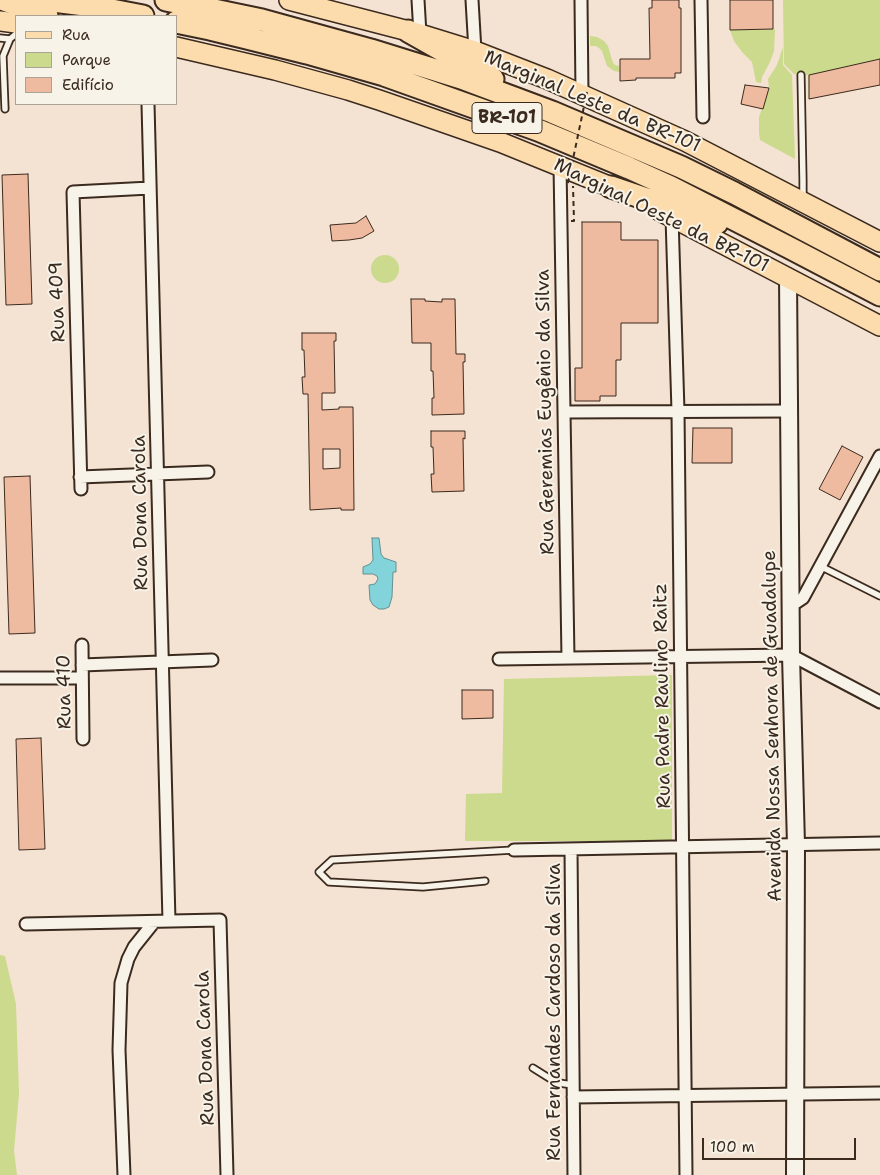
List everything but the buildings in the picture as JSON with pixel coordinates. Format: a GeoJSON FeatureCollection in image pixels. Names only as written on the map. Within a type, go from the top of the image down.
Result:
{"type":"FeatureCollection","features":[{"type":"Feature","properties":{"kind":"highway"},"geometry":{"type":"LineString","coordinates":[[4,0],[44,15]]}},
{"type":"Feature","properties":{"kind":"highway"},"geometry":{"type":"LineString","coordinates":[[45,0],[137,15]]}},
{"type":"Feature","properties":{"kind":"highway","name":"BR-101"},"geometry":{"type":"LineString","coordinates":[[166,0],[262,20],[371,50],[461,78],[552,112],[593,128],[690,172],[880,270]]}},
{"type":"Feature","properties":{"kind":"highway","name":"BR-101"},"geometry":{"type":"LineString","coordinates":[[178,22],[273,44],[384,75],[538,130],[629,168],[709,206],[880,296]]}},
{"type":"Feature","properties":{"kind":"highway"},"geometry":{"type":"LineString","coordinates":[[414,33],[552,112]]}},
{"type":"Feature","properties":{"kind":"highway"},"geometry":{"type":"LineString","coordinates":[[611,187],[790,248]]}},
{"type":"Feature","properties":{"kind":"main road","name":"Marginal Leste da BR-101"},"geometry":{"type":"LineString","coordinates":[[289,0],[312,3],[475,52],[585,93],[685,141],[880,242]]}},
{"type":"Feature","properties":{"kind":"main road"},"geometry":{"type":"LineString","coordinates":[[0,21],[13,31]]}},
{"type":"Feature","properties":{"kind":"main road","name":"Marginal Oeste da BR-101"},"geometry":{"type":"LineString","coordinates":[[178,47],[275,70],[348,90],[500,142],[560,165],[611,187],[672,217],[880,326]]}},
{"type":"Feature","properties":{"kind":"street"},"geometry":{"type":"LineString","coordinates":[[414,33],[418,0]]}},
{"type":"Feature","properties":{"kind":"street"},"geometry":{"type":"LineString","coordinates":[[472,0],[475,52]]}},
{"type":"Feature","properties":{"kind":"street"},"geometry":{"type":"LineString","coordinates":[[581,0],[585,93]]}},
{"type":"Feature","properties":{"kind":"street"},"geometry":{"type":"LineString","coordinates":[[701,0],[703,117]]}},
{"type":"Feature","properties":{"kind":"street","name":"Rua Dona Carola"},"geometry":{"type":"LineString","coordinates":[[148,105],[169,921],[220,920],[228,1175]]}},
{"type":"Feature","properties":{"kind":"street","name":"Rua Geremias Eugênio da Silva"},"geometry":{"type":"LineString","coordinates":[[560,165],[568,658]]}},
{"type":"Feature","properties":{"kind":"street","name":"Rua 409"},"geometry":{"type":"LineString","coordinates":[[81,489],[73,192],[150,188]]}},
{"type":"Feature","properties":{"kind":"street","name":"Rua Padre Raulino Raitz"},"geometry":{"type":"LineString","coordinates":[[672,217],[678,411],[686,1175]]}},
{"type":"Feature","properties":{"kind":"street","name":"Avenida Nossa Senhora de Guadalupe"},"geometry":{"type":"LineString","coordinates":[[788,277],[790,604],[796,845],[795,1175]]}},
{"type":"Feature","properties":{"kind":"street"},"geometry":{"type":"LineString","coordinates":[[564,412],[789,411]]}},
{"type":"Feature","properties":{"kind":"street"},"geometry":{"type":"LineString","coordinates":[[790,604],[803,598],[880,456]]}},
{"type":"Feature","properties":{"kind":"street"},"geometry":{"type":"LineString","coordinates":[[80,477],[208,472]]}},
{"type":"Feature","properties":{"kind":"street","name":"Rua 410"},"geometry":{"type":"LineString","coordinates":[[82,645],[83,739]]}},
{"type":"Feature","properties":{"kind":"street"},"geometry":{"type":"LineString","coordinates":[[500,659],[791,655],[880,702]]}},
{"type":"Feature","properties":{"kind":"street"},"geometry":{"type":"LineString","coordinates":[[82,665],[212,660]]}},
{"type":"Feature","properties":{"kind":"street"},"geometry":{"type":"LineString","coordinates":[[0,678],[82,678]]}},
{"type":"Feature","properties":{"kind":"street"},"geometry":{"type":"LineString","coordinates":[[514,850],[880,843]]}},
{"type":"Feature","properties":{"kind":"street","name":"Rua Fernandes Cardoso da Silva"},"geometry":{"type":"LineString","coordinates":[[571,849],[574,1175]]}},
{"type":"Feature","properties":{"kind":"street"},"geometry":{"type":"LineString","coordinates":[[26,924],[169,921]]}},
{"type":"Feature","properties":{"kind":"street"},"geometry":{"type":"LineString","coordinates":[[124,1175],[119,1050],[121,983],[134,947],[154,922]]}},
{"type":"Feature","properties":{"kind":"street"},"geometry":{"type":"LineString","coordinates":[[573,1097],[880,1093]]}},
{"type":"Feature","properties":{"kind":"lane"},"geometry":{"type":"LineString","coordinates":[[0,38],[13,31]]}},
{"type":"Feature","properties":{"kind":"lane"},"geometry":{"type":"LineString","coordinates":[[5,110],[2,54],[13,31]]}},
{"type":"Feature","properties":{"kind":"lane"},"geometry":{"type":"LineString","coordinates":[[801,75],[802,201]]}},
{"type":"Feature","properties":{"kind":"lane"},"geometry":{"type":"LineString","coordinates":[[820,566],[880,596]]}},
{"type":"Feature","properties":{"kind":"lane"},"geometry":{"type":"LineString","coordinates":[[486,881],[423,887],[329,882],[319,872],[332,860],[514,850]]}},
{"type":"Feature","properties":{"kind":"lane"},"geometry":{"type":"LineString","coordinates":[[533,1068],[559,1083],[573,1085]]}},
{"type":"Feature","properties":{"kind":"path"},"geometry":{"type":"LineString","coordinates":[[568,183],[585,93]]}},
{"type":"Feature","properties":{"kind":"green space"},"geometry":{"type":"Polygon","coordinates":[[[783,0],[880,0],[880,85],[809,99],[808,75],[794,74],[784,64],[783,0]]]}},
{"type":"Feature","properties":{"kind":"green space"},"geometry":{"type":"Polygon","coordinates":[[[775,29],[774,51],[761,83],[756,82],[752,62],[734,41],[730,30],[775,29]]]}},
{"type":"Feature","properties":{"kind":"green space"},"geometry":{"type":"Polygon","coordinates":[[[590,36],[604,41],[608,46],[613,63],[619,66],[620,72],[614,71],[607,66],[602,51],[599,48],[590,46],[590,36]]]}},
{"type":"Feature","properties":{"kind":"green space"},"geometry":{"type":"Polygon","coordinates":[[[783,47],[783,65],[792,75],[795,159],[760,140],[759,133],[759,117],[769,89],[768,79],[777,65],[783,47]]]}},
{"type":"Feature","properties":{"kind":"green space"},"geometry":{"type":"Polygon","coordinates":[[[385,255],[395,259],[399,269],[395,279],[385,283],[375,279],[371,269],[375,259],[385,255]]]}},
{"type":"Feature","properties":{"kind":"green space"},"geometry":{"type":"Polygon","coordinates":[[[672,675],[672,841],[465,841],[466,794],[502,793],[504,679],[672,675]]]}},
{"type":"Feature","properties":{"kind":"green space"},"geometry":{"type":"Polygon","coordinates":[[[0,955],[5,956],[16,1004],[19,1094],[14,1151],[17,1175],[0,1175],[0,955]]]}},
{"type":"Feature","properties":{"kind":"water"},"geometry":{"type":"Polygon","coordinates":[[[372,538],[379,538],[381,554],[384,558],[396,562],[396,572],[393,572],[392,597],[389,607],[384,609],[379,609],[370,600],[369,585],[375,584],[378,579],[377,576],[363,574],[363,567],[370,564],[373,560],[372,538]]]}}]}
